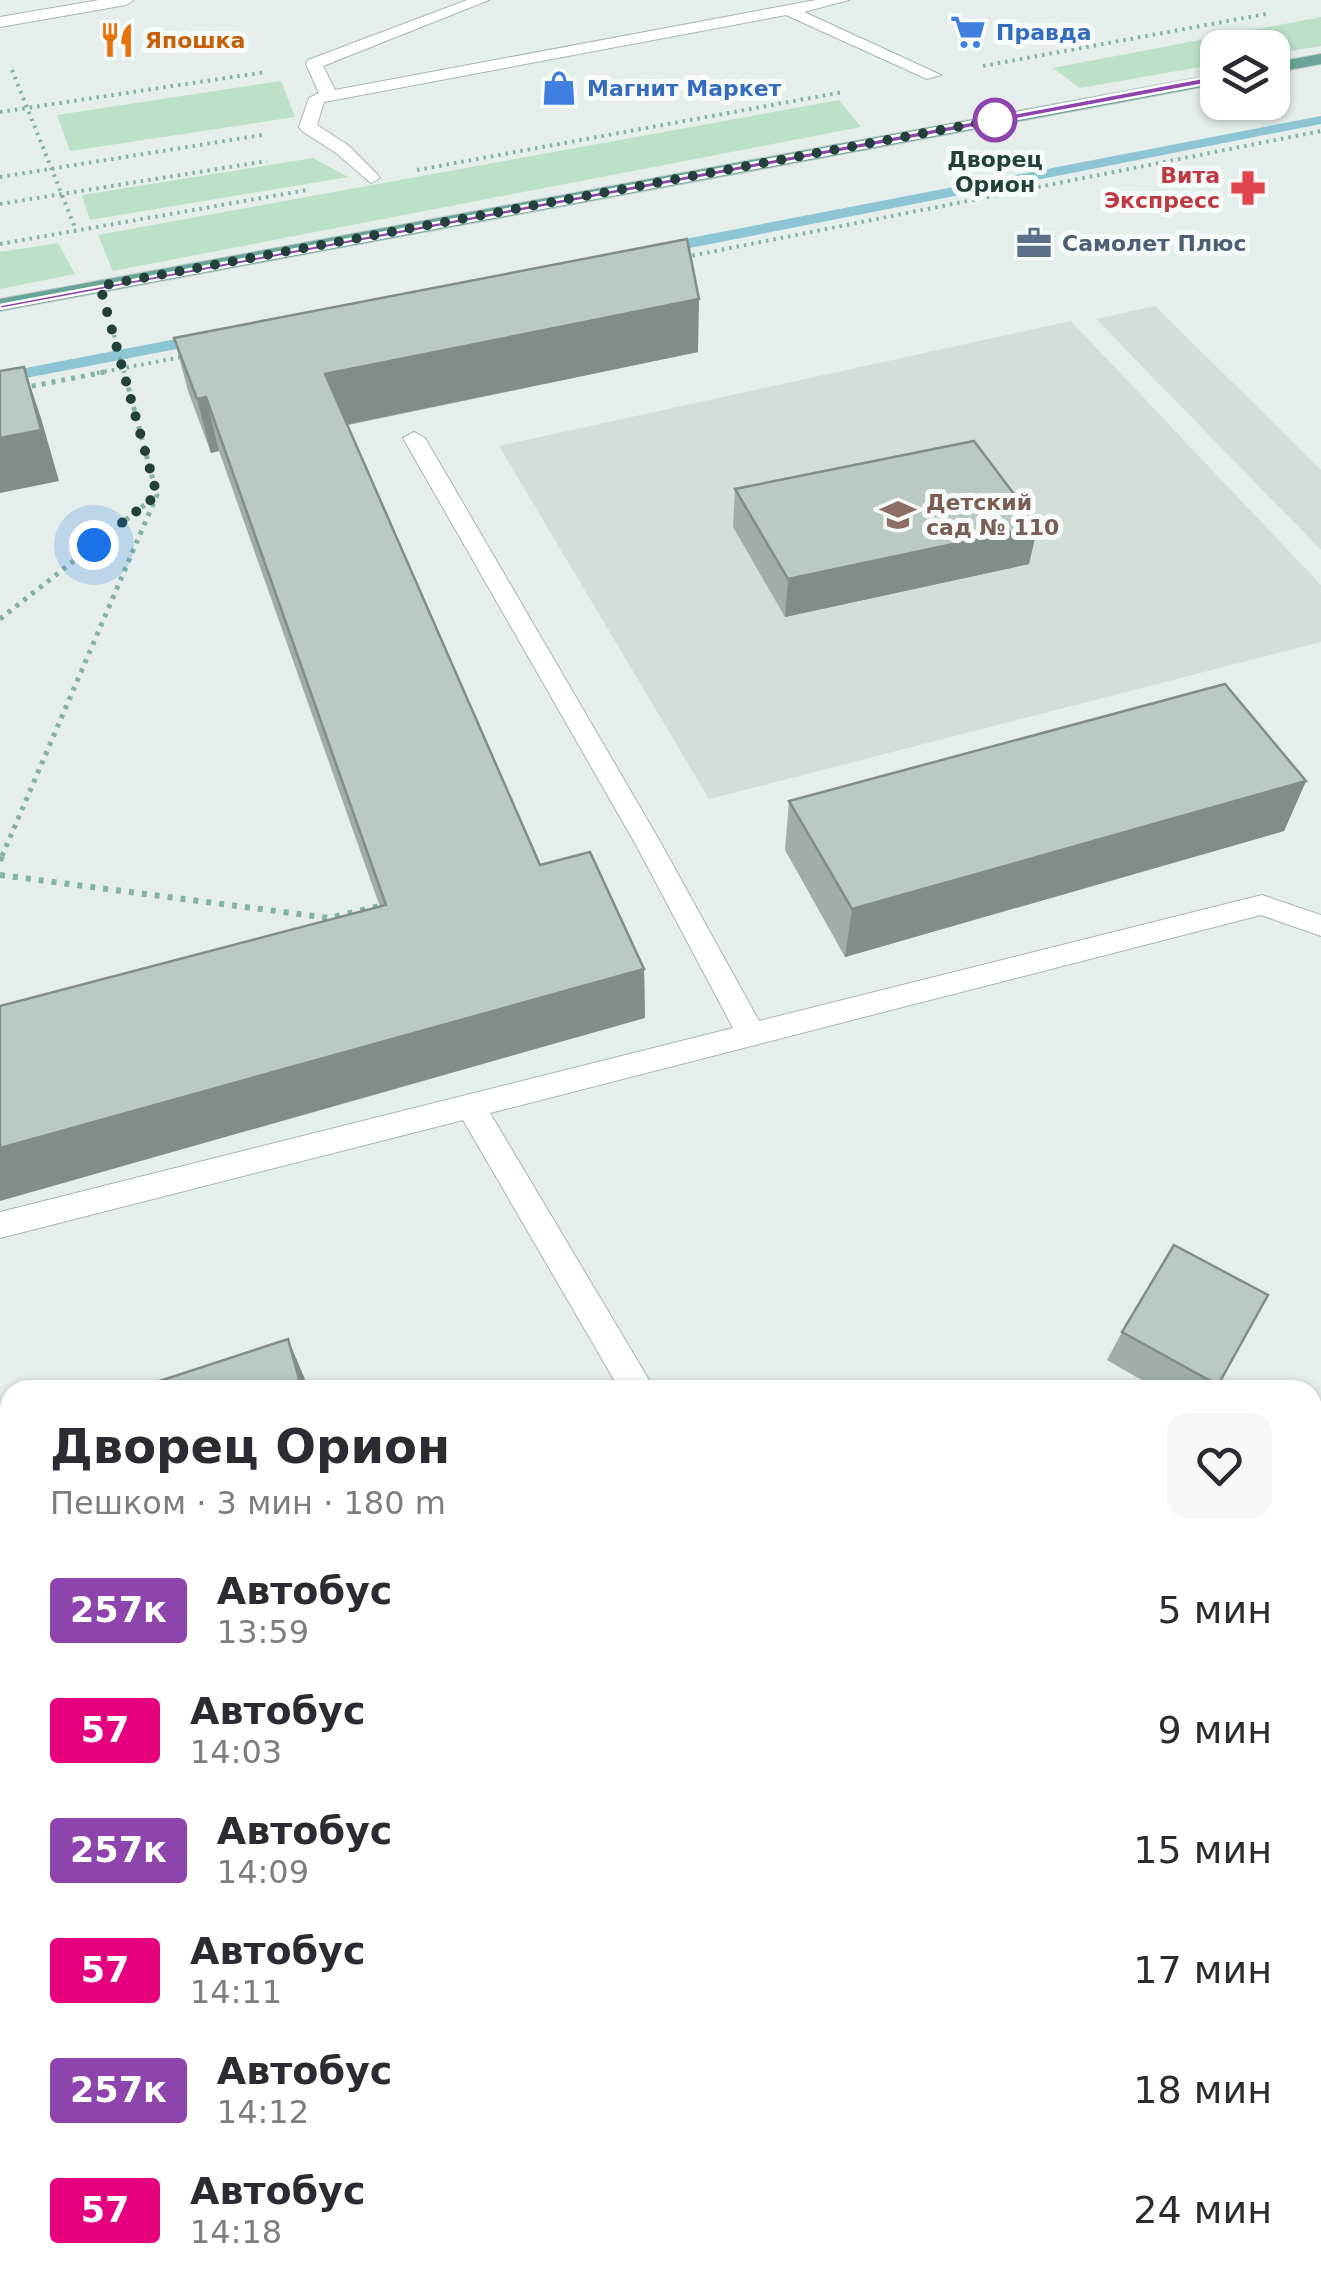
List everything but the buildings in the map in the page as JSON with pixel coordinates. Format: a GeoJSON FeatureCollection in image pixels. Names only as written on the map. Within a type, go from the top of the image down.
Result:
{"type":"FeatureCollection","features":[{"type":"Feature","properties":{"kind":"main road"},"geometry":{"type":"LineString","coordinates":[[1290,65],[1321,60]]}},
{"type":"Feature","properties":{"kind":"main road"},"geometry":{"type":"LineString","coordinates":[[0,305],[1200,82]]}},
{"type":"Feature","properties":{"kind":"lane"},"geometry":{"type":"LineString","coordinates":[[0,22],[126,0]]}},
{"type":"Feature","properties":{"kind":"lane"},"geometry":{"type":"LineString","coordinates":[[329,96],[314,64],[481,0]]}},
{"type":"Feature","properties":{"kind":"lane"},"geometry":{"type":"LineString","coordinates":[[764,0],[933,76]]}},
{"type":"Feature","properties":{"kind":"lane"},"geometry":{"type":"LineString","coordinates":[[371,178],[342,149],[308,127],[317,98],[841,0]]}},
{"type":"Feature","properties":{"kind":"lane"},"geometry":{"type":"LineString","coordinates":[[414,438],[649,845],[750,1032]]}},
{"type":"Feature","properties":{"kind":"lane"},"geometry":{"type":"LineString","coordinates":[[0,1225],[1262,905],[1321,926]]}},
{"type":"Feature","properties":{"kind":"lane"},"geometry":{"type":"LineString","coordinates":[[472,1108],[632,1380]]}},
{"type":"Feature","properties":{"kind":"path"},"geometry":{"type":"LineString","coordinates":[[0,244],[1282,11]]}},
{"type":"Feature","properties":{"kind":"path"},"geometry":{"type":"LineString","coordinates":[[0,112],[314,64]]}},
{"type":"Feature","properties":{"kind":"path"},"geometry":{"type":"LineString","coordinates":[[0,862],[157,495],[100,286],[10,66]]}},
{"type":"Feature","properties":{"kind":"path"},"geometry":{"type":"LineString","coordinates":[[0,176],[308,127]]}},
{"type":"Feature","properties":{"kind":"path"},"geometry":{"type":"LineString","coordinates":[[682,258],[1321,131]]}},
{"type":"Feature","properties":{"kind":"path"},"geometry":{"type":"LineString","coordinates":[[0,204],[342,149]]}},
{"type":"Feature","properties":{"kind":"path"},"geometry":{"type":"LineString","coordinates":[[18,389],[200,353]]}},
{"type":"Feature","properties":{"kind":"path"},"geometry":{"type":"LineString","coordinates":[[0,619],[157,495]]}},
{"type":"Feature","properties":{"kind":"path"},"geometry":{"type":"LineString","coordinates":[[0,875],[329,918],[386,905]]}},
{"type":"Feature","properties":{"kind":"shaded area"},"geometry":{"type":"Polygon","coordinates":[[[1155,306],[1321,470],[1321,550],[1096,319],[1155,306]]]}},
{"type":"Feature","properties":{"kind":"shaded area","name":"Детский сад № 110"},"geometry":{"type":"Polygon","coordinates":[[[1071,321],[1321,585],[1321,642],[709,799],[499,446],[1071,321]]]}},
{"type":"Feature","properties":{"kind":"green space"},"geometry":{"type":"Polygon","coordinates":[[[1321,17],[1321,46],[1290,51],[1290,30],[1253,30],[1321,17]]]}},
{"type":"Feature","properties":{"kind":"green space"},"geometry":{"type":"Polygon","coordinates":[[[1200,40],[1200,67],[1080,88],[1053,68],[1200,40]]]}},
{"type":"Feature","properties":{"kind":"green space"},"geometry":{"type":"Polygon","coordinates":[[[281,81],[295,117],[70,151],[57,115],[281,81]]]}},
{"type":"Feature","properties":{"kind":"green space"},"geometry":{"type":"Polygon","coordinates":[[[839,100],[861,127],[113,271],[98,235],[839,100]]]}},
{"type":"Feature","properties":{"kind":"green space"},"geometry":{"type":"Polygon","coordinates":[[[313,158],[348,177],[90,220],[82,195],[313,158]]]}},
{"type":"Feature","properties":{"kind":"green space"},"geometry":{"type":"Polygon","coordinates":[[[58,243],[75,274],[0,289],[0,252],[58,243]]]}},
{"type":"Feature","properties":{"kind":"waterway"},"geometry":{"type":"LineString","coordinates":[[654,250],[1321,120]]}},
{"type":"Feature","properties":{"kind":"waterway"},"geometry":{"type":"LineString","coordinates":[[0,378],[207,338]]}},
{"type":"Feature","properties":{"kind":"bus line","name":"257к"},"geometry":{"type":"LineString","coordinates":[[0,305],[1200,82]]}},
{"type":"Feature","properties":{"kind":"place","name":"Правда"},"geometry":{"type":"Point","coordinates":[968,32]}},
{"type":"Feature","properties":{"kind":"place","name":"Япошка"},"geometry":{"type":"Point","coordinates":[117,40]}},
{"type":"Feature","properties":{"kind":"place","name":"Магнит Маркет"},"geometry":{"type":"Point","coordinates":[559,88]}},
{"type":"Feature","properties":{"kind":"place","name":"Дворец Орион"},"geometry":{"type":"Point","coordinates":[995,120]}},
{"type":"Feature","properties":{"kind":"place","name":"Вита Экспресс"},"geometry":{"type":"Point","coordinates":[1248,188]}},
{"type":"Feature","properties":{"kind":"place","name":"Самолет Плюс"},"geometry":{"type":"Point","coordinates":[1034,243]}},
{"type":"Feature","properties":{"kind":"place","name":"Детский сад № 110"},"geometry":{"type":"Point","coordinates":[898,515]}},
{"type":"Feature","properties":{"kind":"route"},"geometry":{"type":"LineString","coordinates":[[94,545],[157,495],[100,286],[995,120]]}}]}
